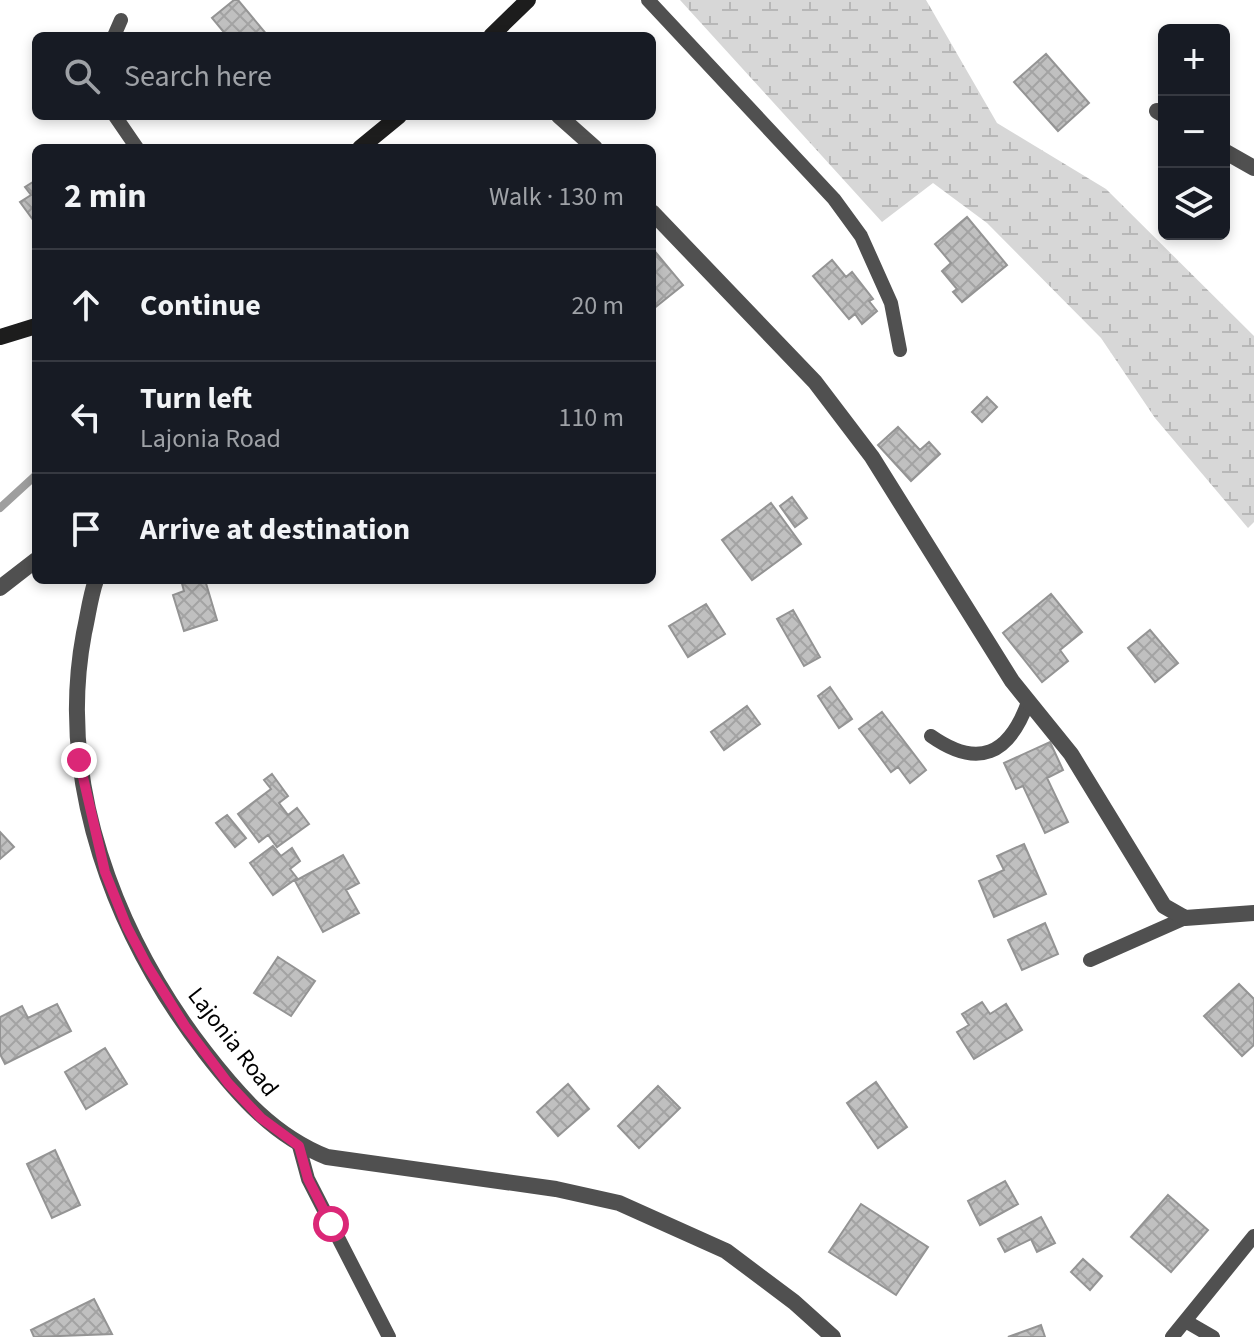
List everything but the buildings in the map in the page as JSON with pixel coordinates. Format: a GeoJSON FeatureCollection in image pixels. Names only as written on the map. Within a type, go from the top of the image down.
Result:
{"type":"FeatureCollection","features":[{"type":"Feature","properties":{"kind":"main road"},"geometry":{"type":"LineString","coordinates":[[495,32],[528,0]]}},
{"type":"Feature","properties":{"kind":"main road"},"geometry":{"type":"LineString","coordinates":[[365,144],[394,120]]}},
{"type":"Feature","properties":{"kind":"main road"},"geometry":{"type":"LineString","coordinates":[[0,337],[32,327]]}},
{"type":"Feature","properties":{"kind":"street"},"geometry":{"type":"LineString","coordinates":[[564,120],[590,144]]}},
{"type":"Feature","properties":{"kind":"street"},"geometry":{"type":"LineString","coordinates":[[1230,154],[1254,168]]}},
{"type":"Feature","properties":{"kind":"street"},"geometry":{"type":"LineString","coordinates":[[656,216],[815,382],[872,457],[1028,702],[1093,787],[1146,881],[1164,906],[1185,918],[1254,913]]}},
{"type":"Feature","properties":{"kind":"street"},"geometry":{"type":"LineString","coordinates":[[0,588],[32,563]]}},
{"type":"Feature","properties":{"kind":"street","name":"Lajonia Road"},"geometry":{"type":"LineString","coordinates":[[95,584],[79,661],[75,712],[79,760],[105,872],[127,927],[185,1026],[228,1083],[261,1118],[299,1146],[327,1157],[556,1189],[619,1203],[726,1251],[833,1337]]}},
{"type":"Feature","properties":{"kind":"lane"},"geometry":{"type":"LineString","coordinates":[[648,0],[834,199],[861,236],[891,303],[900,350]]}},
{"type":"Feature","properties":{"kind":"lane"},"geometry":{"type":"LineString","coordinates":[[116,32],[121,20]]}},
{"type":"Feature","properties":{"kind":"lane"},"geometry":{"type":"LineString","coordinates":[[118,120],[134,144]]}},
{"type":"Feature","properties":{"kind":"lane"},"geometry":{"type":"LineString","coordinates":[[931,736],[952,750],[974,757],[1003,746],[1020,726],[1028,702]]}},
{"type":"Feature","properties":{"kind":"lane"},"geometry":{"type":"LineString","coordinates":[[1090,960],[1185,918]]}},
{"type":"Feature","properties":{"kind":"lane"},"geometry":{"type":"LineString","coordinates":[[299,1146],[308,1179],[389,1337]]}},
{"type":"Feature","properties":{"kind":"lane"},"geometry":{"type":"LineString","coordinates":[[1172,1337],[1254,1236]]}},
{"type":"Feature","properties":{"kind":"lane"},"geometry":{"type":"LineString","coordinates":[[1187,1322],[1213,1337]]}},
{"type":"Feature","properties":{"kind":"green space"},"geometry":{"type":"Polygon","coordinates":[[[680,0],[926,0],[997,123],[1106,189],[1254,336],[1254,522],[1248,528],[1155,418],[1101,338],[987,223],[933,183],[882,222],[680,0]]]}},
{"type":"Feature","properties":{"kind":"waterway"},"geometry":{"type":"LineString","coordinates":[[0,508],[32,479]]}},
{"type":"Feature","properties":{"kind":"route"},"geometry":{"type":"LineString","coordinates":[[79,760],[105,872],[127,927],[148,967],[185,1026],[228,1083],[261,1118],[299,1146],[308,1179],[331,1224]]}}]}
